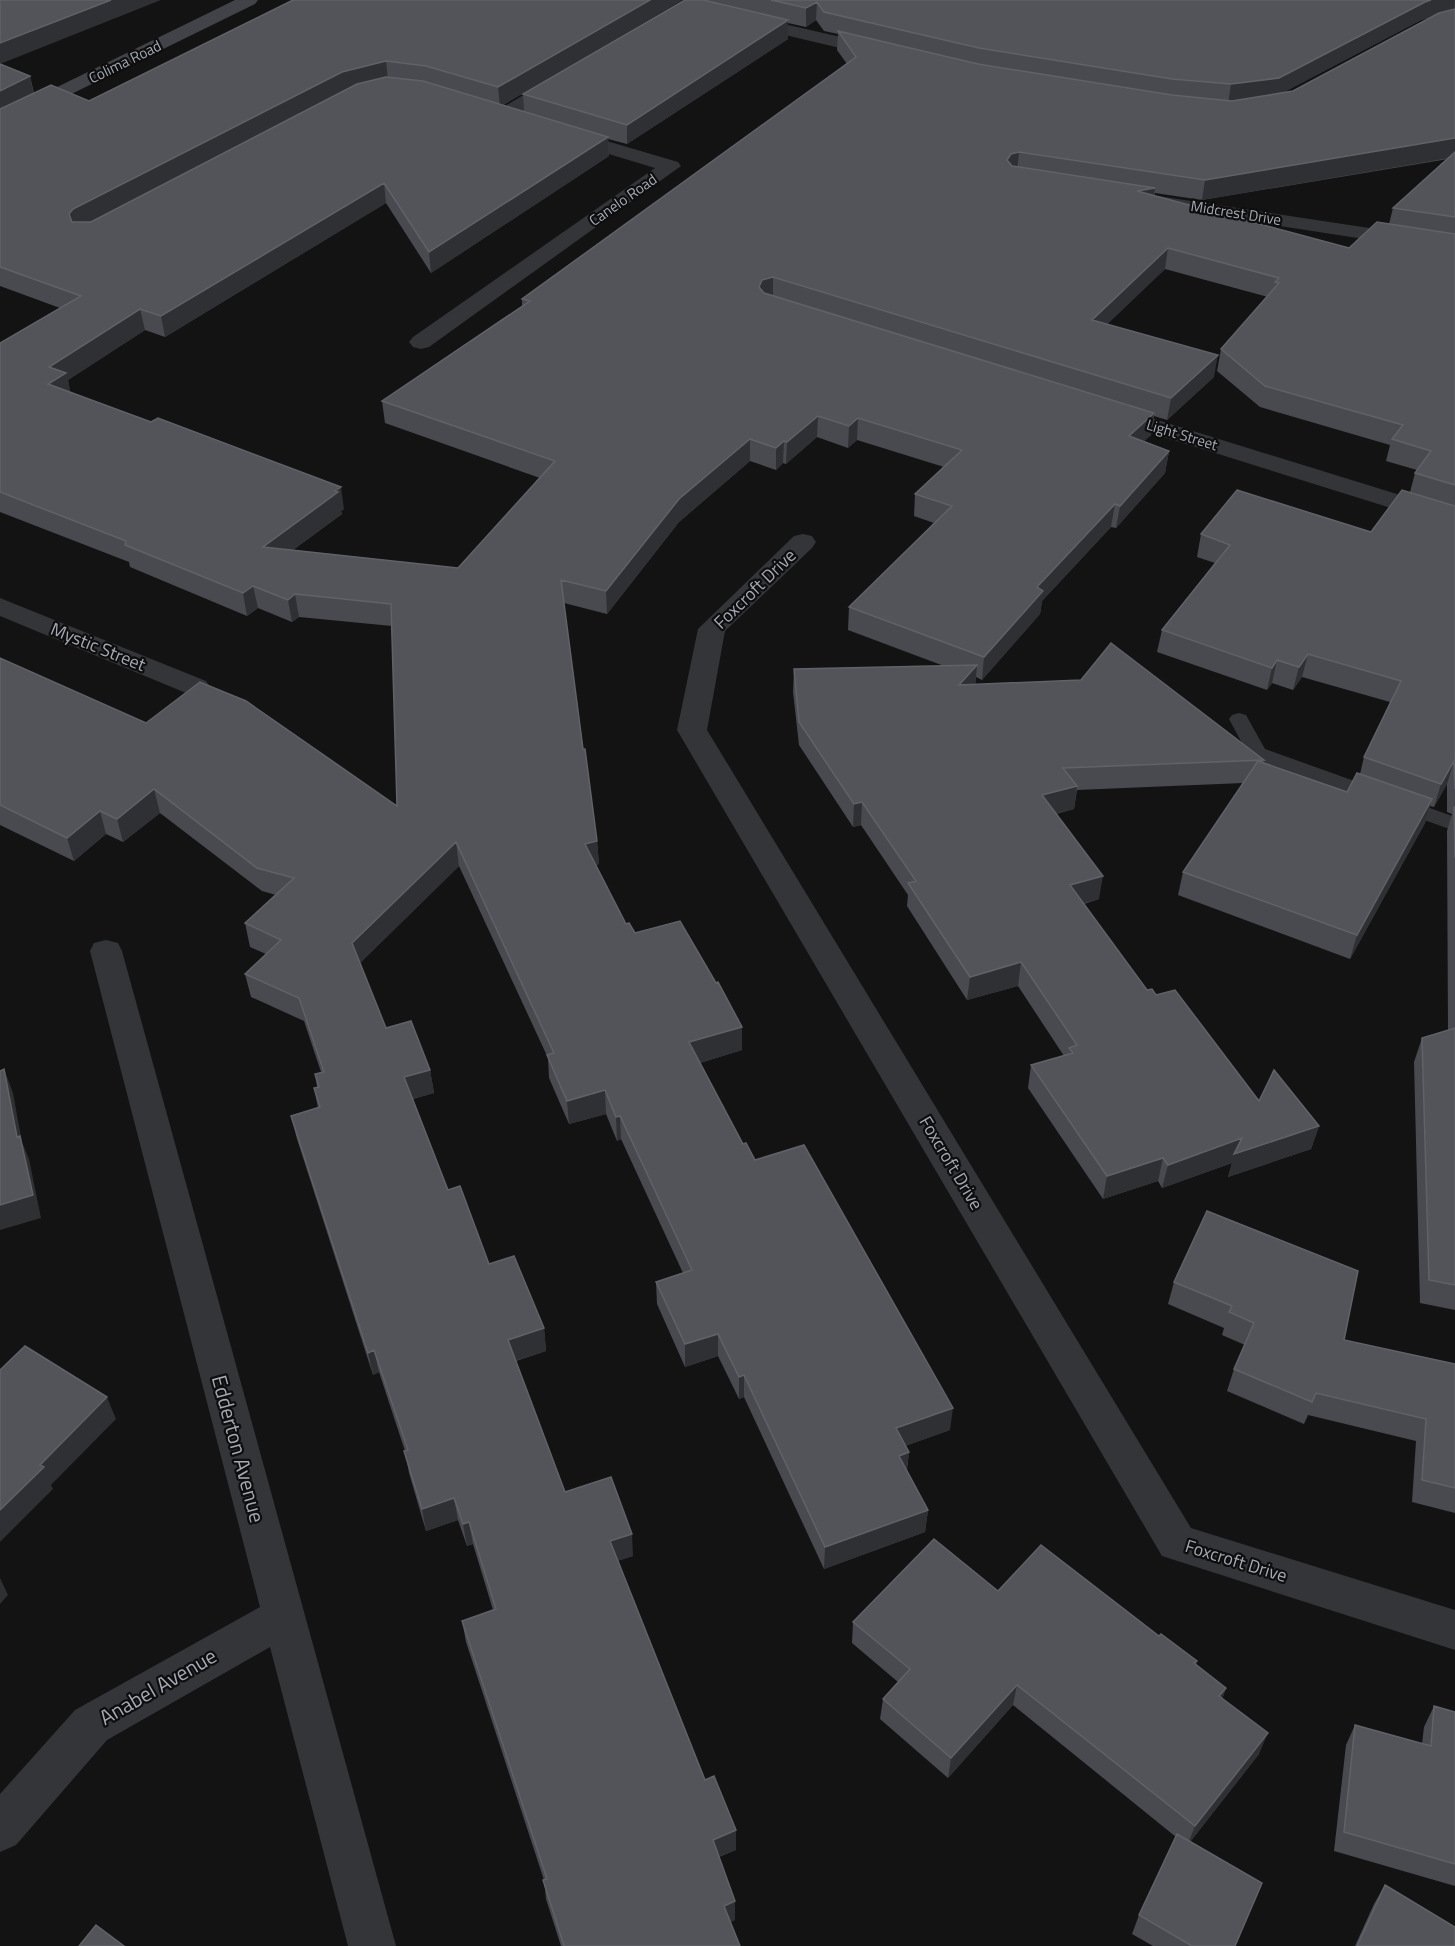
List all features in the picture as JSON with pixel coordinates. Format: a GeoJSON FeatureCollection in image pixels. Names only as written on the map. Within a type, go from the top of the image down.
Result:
{"type":"FeatureCollection","features":[{"type":"Feature","properties":{"kind":"main road","name":"Colima Road"},"geometry":{"type":"LineString","coordinates":[[0,123],[249,0]]}},
{"type":"Feature","properties":{"kind":"street"},"geometry":{"type":"LineString","coordinates":[[723,15],[896,56]]}},
{"type":"Feature","properties":{"kind":"street"},"geometry":{"type":"LineString","coordinates":[[502,116],[574,74]]}},
{"type":"Feature","properties":{"kind":"street"},"geometry":{"type":"LineString","coordinates":[[480,110],[524,123]]}},
{"type":"Feature","properties":{"kind":"street","name":"Canelo Road"},"geometry":{"type":"LineString","coordinates":[[421,342],[671,166],[547,129]]}},
{"type":"Feature","properties":{"kind":"street","name":"Midcrest Drive"},"geometry":{"type":"LineString","coordinates":[[1135,198],[1455,247]]}},
{"type":"Feature","properties":{"kind":"street","name":"Light Street"},"geometry":{"type":"LineString","coordinates":[[1091,406],[1455,520]]}},
{"type":"Feature","properties":{"kind":"street","name":"Foxcroft Drive"},"geometry":{"type":"LineString","coordinates":[[803,542],[712,629],[692,730],[1177,1543],[1455,1630]]}},
{"type":"Feature","properties":{"kind":"street","name":"Mystic Street"},"geometry":{"type":"LineString","coordinates":[[0,606],[196,687]]}},
{"type":"Feature","properties":{"kind":"street","name":"Edderton Avenue"},"geometry":{"type":"LineString","coordinates":[[106,951],[282,1617],[372,1946]]}},
{"type":"Feature","properties":{"kind":"street","name":"Anabel Avenue"},"geometry":{"type":"LineString","coordinates":[[0,1829],[91,1725],[282,1617]]}},
{"type":"Feature","properties":{"kind":"lane"},"geometry":{"type":"LineString","coordinates":[[1239,719],[1257,753],[1455,824]]}},
{"type":"Feature","properties":{"kind":"building"},"geometry":{"type":"Polygon","coordinates":[[[0,0],[111,0],[0,43],[0,0]]]}},
{"type":"Feature","properties":{"kind":"building"},"geometry":{"type":"Polygon","coordinates":[[[293,0],[650,0],[498,87],[426,66],[386,61],[342,72],[73,209],[69,214],[72,222],[91,222],[357,84],[386,77],[423,81],[608,137],[429,252],[384,183],[161,316],[140,309],[49,367],[66,373],[48,384],[151,422],[158,418],[341,487],[335,491],[338,492],[263,547],[458,568],[555,461],[382,401],[530,301],[522,299],[856,57],[838,31],[978,64],[1172,95],[1232,101],[1293,91],[1439,13],[1455,9],[1455,138],[1205,180],[1019,152],[1011,154],[1007,160],[1012,166],[1155,188],[1137,191],[1349,248],[1377,222],[1455,234],[1455,485],[1415,473],[1431,451],[1392,439],[1403,425],[1265,386],[1221,349],[1279,283],[1275,282],[1279,278],[1168,248],[1092,320],[1218,355],[1171,398],[773,277],[762,280],[759,287],[764,293],[1154,413],[1129,436],[1169,451],[1120,506],[1115,504],[1037,587],[1043,591],[984,657],[849,607],[952,506],[915,494],[962,450],[858,418],[849,426],[818,416],[787,442],[784,441],[776,448],[750,439],[679,499],[606,591],[561,580],[597,841],[585,844],[626,924],[629,923],[635,933],[680,921],[716,983],[718,982],[742,1027],[689,1042],[743,1144],[746,1143],[755,1160],[804,1145],[953,1408],[896,1428],[909,1452],[899,1456],[928,1510],[825,1547],[744,1375],[739,1377],[718,1334],[685,1344],[656,1282],[692,1270],[620,1116],[616,1117],[605,1090],[567,1101],[547,1055],[554,1053],[456,842],[352,943],[386,1028],[411,1021],[430,1070],[404,1077],[448,1190],[460,1186],[489,1264],[514,1256],[544,1328],[508,1340],[565,1492],[611,1477],[632,1534],[610,1541],[705,1780],[714,1776],[736,1830],[713,1840],[735,1901],[724,1906],[740,1946],[564,1946],[543,1880],[547,1879],[462,1621],[496,1609],[469,1522],[463,1524],[454,1498],[422,1509],[404,1451],[408,1450],[374,1350],[368,1353],[291,1116],[320,1107],[314,1088],[319,1087],[315,1074],[324,1072],[299,998],[245,974],[281,940],[245,923],[294,878],[257,868],[154,789],[117,819],[100,811],[67,838],[0,805],[0,658],[146,723],[200,682],[246,701],[397,806],[391,604],[295,594],[288,600],[253,586],[243,593],[125,545],[126,541],[0,492],[0,343],[81,296],[0,267],[0,109],[51,85],[89,101],[293,0]]]}},
{"type":"Feature","properties":{"kind":"building"},"geometry":{"type":"Polygon","coordinates":[[[685,0],[703,0],[788,20],[627,125],[523,94],[685,0]]]}},
{"type":"Feature","properties":{"kind":"building"},"geometry":{"type":"Polygon","coordinates":[[[771,0],[1431,0],[1279,78],[1231,84],[1172,79],[979,48],[824,12],[817,2],[806,8],[771,0]]]}},
{"type":"Feature","properties":{"kind":"building"},"geometry":{"type":"Polygon","coordinates":[[[0,64],[30,76],[0,91],[0,64]]]}},
{"type":"Feature","properties":{"kind":"building"},"geometry":{"type":"Polygon","coordinates":[[[1455,152],[1455,217],[1393,208],[1455,152]]]}},
{"type":"Feature","properties":{"kind":"building"},"geometry":{"type":"Polygon","coordinates":[[[1237,490],[1371,532],[1402,490],[1455,506],[1455,789],[1454,761],[1441,784],[1364,757],[1401,681],[1308,654],[1299,667],[1277,660],[1272,668],[1162,630],[1230,545],[1201,534],[1237,490]]]}},
{"type":"Feature","properties":{"kind":"building"},"geometry":{"type":"Polygon","coordinates":[[[1111,643],[1264,760],[1063,768],[1077,786],[1042,795],[1103,876],[1070,885],[1147,990],[1152,989],[1156,995],[1175,990],[1259,1101],[1274,1070],[1319,1126],[1234,1154],[1242,1138],[1168,1165],[1163,1158],[1107,1176],[1031,1065],[1073,1053],[1069,1048],[1077,1045],[1021,962],[970,977],[908,883],[916,881],[862,802],[854,804],[799,722],[794,669],[977,665],[959,685],[1081,680],[1111,643]]]}},
{"type":"Feature","properties":{"kind":"building"},"geometry":{"type":"Polygon","coordinates":[[[1258,761],[1347,792],[1357,773],[1432,799],[1357,935],[1183,872],[1258,761]]]}},
{"type":"Feature","properties":{"kind":"building"},"geometry":{"type":"Polygon","coordinates":[[[1454,807],[1455,807],[1455,858],[1454,807]]]}},
{"type":"Feature","properties":{"kind":"building"},"geometry":{"type":"Polygon","coordinates":[[[1455,1028],[1455,1285],[1429,1280],[1422,1038],[1455,1028]]]}},
{"type":"Feature","properties":{"kind":"building"},"geometry":{"type":"Polygon","coordinates":[[[4,1069],[17,1137],[20,1136],[33,1195],[0,1205],[0,1071],[4,1069]]]}},
{"type":"Feature","properties":{"kind":"building"},"geometry":{"type":"Polygon","coordinates":[[[1207,1211],[1358,1271],[1344,1340],[1455,1364],[1455,1488],[1422,1480],[1426,1419],[1316,1393],[1312,1402],[1234,1369],[1254,1323],[1229,1312],[1232,1306],[1174,1282],[1207,1211]]]}},
{"type":"Feature","properties":{"kind":"building"},"geometry":{"type":"Polygon","coordinates":[[[25,1346],[107,1397],[40,1465],[44,1467],[0,1510],[0,1370],[25,1346]]]}},
{"type":"Feature","properties":{"kind":"building"},"geometry":{"type":"Polygon","coordinates":[[[934,1539],[998,1591],[1041,1545],[1159,1636],[1161,1634],[1197,1661],[1194,1663],[1226,1688],[1219,1696],[1268,1733],[1195,1826],[1017,1685],[951,1758],[883,1699],[910,1669],[853,1622],[934,1539]]]}},
{"type":"Feature","properties":{"kind":"building"},"geometry":{"type":"Polygon","coordinates":[[[1434,1706],[1455,1712],[1455,1864],[1344,1832],[1355,1725],[1431,1746],[1434,1706]]]}},
{"type":"Feature","properties":{"kind":"building"},"geometry":{"type":"Polygon","coordinates":[[[1177,1834],[1262,1883],[1235,1946],[1192,1946],[1139,1915],[1177,1834]]]}},
{"type":"Feature","properties":{"kind":"building"},"geometry":{"type":"Polygon","coordinates":[[[1385,1885],[1455,1927],[1455,1946],[1357,1946],[1385,1885]]]}},
{"type":"Feature","properties":{"kind":"building"},"geometry":{"type":"Polygon","coordinates":[[[96,1925],[124,1946],[79,1946],[96,1925]]]}}]}
